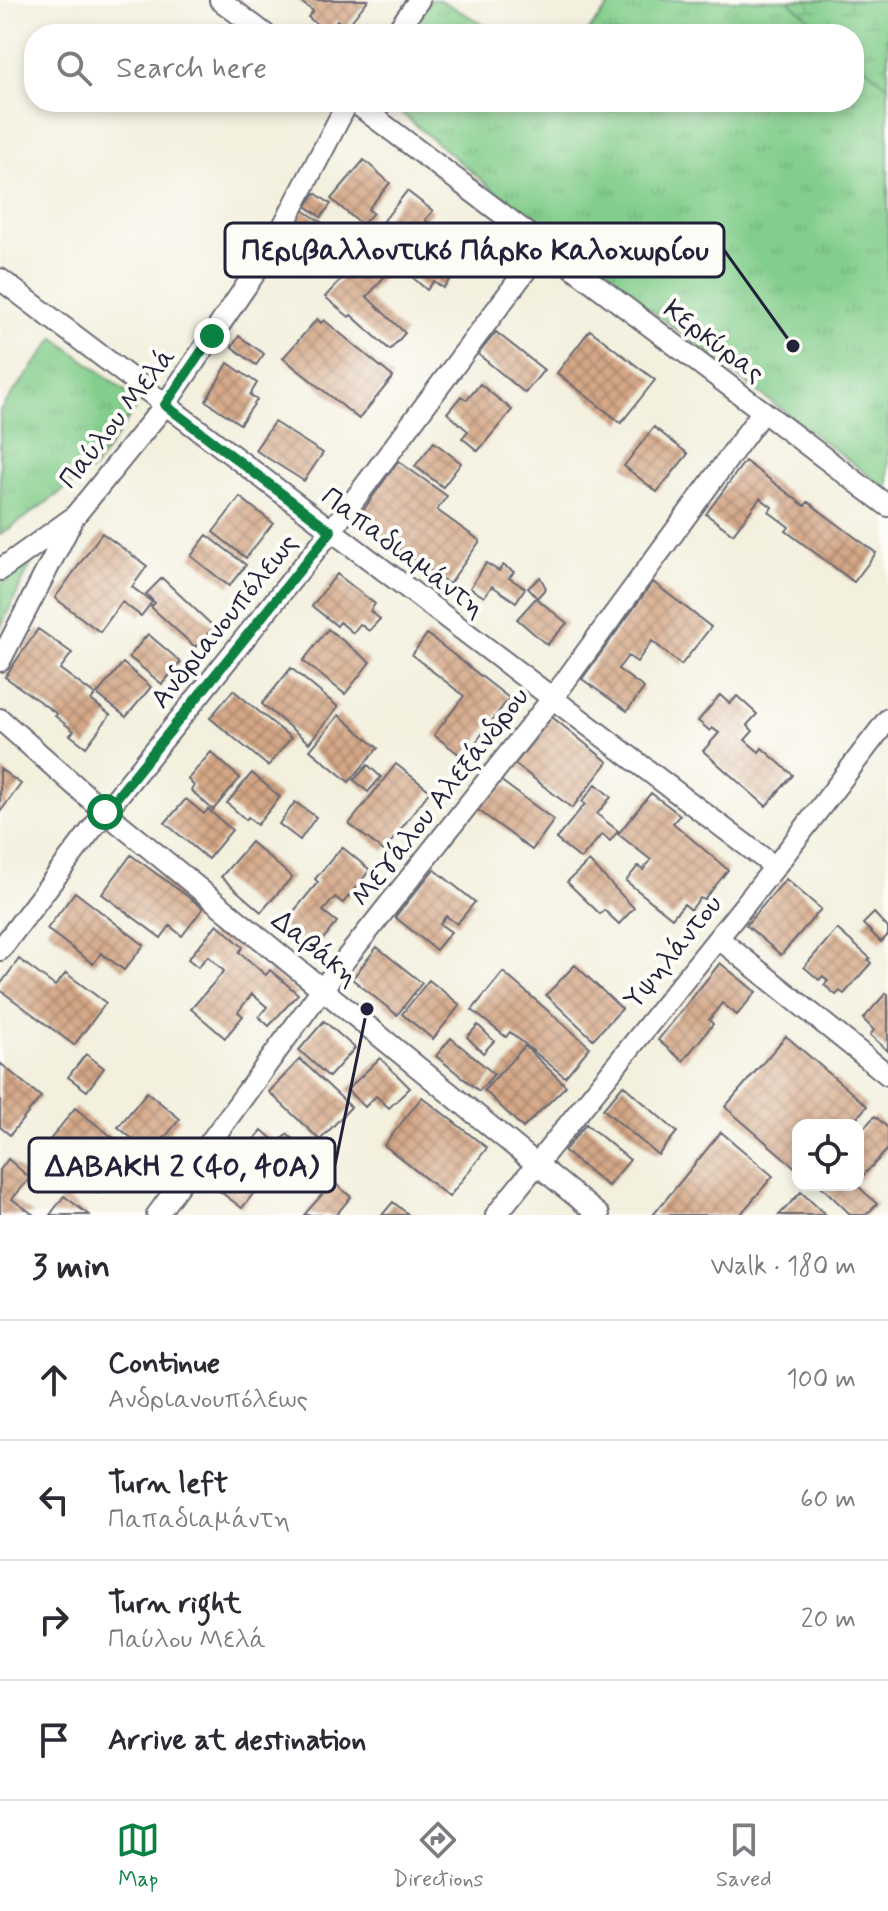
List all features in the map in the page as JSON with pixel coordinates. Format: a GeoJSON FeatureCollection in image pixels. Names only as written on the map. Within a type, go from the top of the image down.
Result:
{"type":"FeatureCollection","features":[{"type":"Feature","properties":{"kind":"street"},"geometry":{"type":"LineString","coordinates":[[220,0],[252,24]]}},
{"type":"Feature","properties":{"kind":"street"},"geometry":{"type":"LineString","coordinates":[[402,24],[419,0]]}},
{"type":"Feature","properties":{"kind":"street","name":"Παύλου Μελά"},"geometry":{"type":"LineString","coordinates":[[0,661],[74,517],[165,405],[270,251],[343,112]]}},
{"type":"Feature","properties":{"kind":"street","name":"Κερκύρας"},"geometry":{"type":"LineString","coordinates":[[367,112],[888,506]]}},
{"type":"Feature","properties":{"kind":"street","name":"Ανδριανουπόλεως"},"geometry":{"type":"LineString","coordinates":[[0,950],[105,812],[331,531],[544,246]]}},
{"type":"Feature","properties":{"kind":"street","name":"Παπαδιαμάντη"},"geometry":{"type":"LineString","coordinates":[[0,279],[775,867]]}},
{"type":"Feature","properties":{"kind":"street","name":"Μεγάλου Αλεξάνδρου"},"geometry":{"type":"LineString","coordinates":[[157,1215],[322,989],[552,699],[763,411]]}},
{"type":"Feature","properties":{"kind":"street","name":"Παύλου Μελά"},"geometry":{"type":"LineString","coordinates":[[0,570],[74,517]]}},
{"type":"Feature","properties":{"kind":"street","name":"Δαβάκη"},"geometry":{"type":"LineString","coordinates":[[0,719],[105,812],[599,1215]]}},
{"type":"Feature","properties":{"kind":"street","name":"Υψηλάντου"},"geometry":{"type":"LineString","coordinates":[[496,1215],[775,867],[888,719]]}},
{"type":"Feature","properties":{"kind":"street"},"geometry":{"type":"LineString","coordinates":[[718,938],[888,1075]]}},
{"type":"Feature","properties":{"kind":"green space"},"geometry":{"type":"Polygon","coordinates":[[[429,0],[440,0],[483,24],[417,24],[429,0]]]}},
{"type":"Feature","properties":{"kind":"green space"},"geometry":{"type":"Polygon","coordinates":[[[614,0],[888,0],[888,490],[509,203],[400,112],[864,112],[864,24],[594,24],[614,0]]]}},
{"type":"Feature","properties":{"kind":"green space"},"geometry":{"type":"Polygon","coordinates":[[[788,0],[888,0],[888,86],[864,66],[864,24],[816,24],[788,0]]]}},
{"type":"Feature","properties":{"kind":"green space"},"geometry":{"type":"Polygon","coordinates":[[[55,338],[140,402],[94,469],[0,535],[0,410],[55,338]]]}},
{"type":"Feature","properties":{"kind":"green space"},"geometry":{"type":"Polygon","coordinates":[[[35,555],[0,629],[0,585],[35,555]]]}},
{"type":"Feature","properties":{"kind":"building"},"geometry":{"type":"Polygon","coordinates":[[[298,0],[368,0],[349,24],[337,20],[334,24],[317,24],[308,17],[313,11],[298,0]]]}},
{"type":"Feature","properties":{"kind":"building"},"geometry":{"type":"Polygon","coordinates":[[[364,160],[390,183],[368,209],[373,213],[362,225],[331,199],[364,160]]]}},
{"type":"Feature","properties":{"kind":"building"},"geometry":{"type":"Polygon","coordinates":[[[407,191],[433,211],[425,220],[470,256],[443,288],[434,281],[427,290],[411,276],[419,267],[401,251],[394,260],[369,240],[407,191]]]}},
{"type":"Feature","properties":{"kind":"building"},"geometry":{"type":"Polygon","coordinates":[[[315,193],[331,204],[321,217],[306,206],[315,193]]]}},
{"type":"Feature","properties":{"kind":"building"},"geometry":{"type":"Polygon","coordinates":[[[303,210],[353,243],[338,264],[289,231],[303,210]]]}},
{"type":"Feature","properties":{"kind":"building"},"geometry":{"type":"Polygon","coordinates":[[[361,257],[384,277],[367,297],[405,333],[390,350],[351,315],[349,317],[325,297],[361,257]]]}},
{"type":"Feature","properties":{"kind":"building"},"geometry":{"type":"Polygon","coordinates":[[[317,319],[321,323],[324,320],[393,377],[359,419],[283,358],[317,319]]]}},
{"type":"Feature","properties":{"kind":"building"},"geometry":{"type":"Polygon","coordinates":[[[590,330],[655,380],[621,423],[557,373],[590,330]]]}},
{"type":"Feature","properties":{"kind":"building"},"geometry":{"type":"Polygon","coordinates":[[[496,332],[544,370],[525,393],[478,354],[496,332]]]}},
{"type":"Feature","properties":{"kind":"building"},"geometry":{"type":"Polygon","coordinates":[[[239,336],[264,354],[256,365],[232,347],[239,336]]]}},
{"type":"Feature","properties":{"kind":"building"},"geometry":{"type":"Polygon","coordinates":[[[228,363],[257,383],[250,395],[257,400],[240,424],[206,401],[228,363]]]}},
{"type":"Feature","properties":{"kind":"building"},"geometry":{"type":"Polygon","coordinates":[[[480,384],[512,410],[478,451],[462,438],[468,431],[447,413],[461,396],[467,400],[480,384]]]}},
{"type":"Feature","properties":{"kind":"building"},"geometry":{"type":"Polygon","coordinates":[[[274,422],[323,453],[304,481],[255,450],[274,422]]]}},
{"type":"Feature","properties":{"kind":"building"},"geometry":{"type":"Polygon","coordinates":[[[654,427],[688,454],[657,492],[624,466],[654,427]]]}},
{"type":"Feature","properties":{"kind":"building"},"geometry":{"type":"Polygon","coordinates":[[[434,442],[461,463],[443,487],[415,466],[434,442]]]}},
{"type":"Feature","properties":{"kind":"building"},"geometry":{"type":"Polygon","coordinates":[[[398,461],[447,496],[437,510],[480,541],[449,584],[357,519],[398,461]]]}},
{"type":"Feature","properties":{"kind":"building"},"geometry":{"type":"Polygon","coordinates":[[[745,461],[805,506],[808,502],[876,553],[854,582],[786,531],[789,527],[769,512],[772,507],[760,498],[733,534],[706,514],[745,461]]]}},
{"type":"Feature","properties":{"kind":"building"},"geometry":{"type":"Polygon","coordinates":[[[240,497],[273,523],[246,558],[213,532],[240,497]]]}},
{"type":"Feature","properties":{"kind":"building"},"geometry":{"type":"Polygon","coordinates":[[[102,533],[147,566],[132,587],[152,602],[141,616],[122,602],[100,632],[55,598],[102,533]]]}},
{"type":"Feature","properties":{"kind":"building"},"geometry":{"type":"Polygon","coordinates":[[[207,535],[246,565],[229,586],[191,556],[207,535]]]}},
{"type":"Feature","properties":{"kind":"building"},"geometry":{"type":"Polygon","coordinates":[[[486,563],[499,571],[503,565],[514,572],[509,578],[525,588],[516,602],[492,586],[484,597],[470,588],[486,563]]]}},
{"type":"Feature","properties":{"kind":"building"},"geometry":{"type":"Polygon","coordinates":[[[337,574],[375,604],[370,611],[380,619],[369,631],[360,624],[353,633],[340,622],[337,626],[312,606],[337,574]]]}},
{"type":"Feature","properties":{"kind":"building"},"geometry":{"type":"Polygon","coordinates":[[[540,577],[546,588],[537,598],[528,588],[540,577]]]}},
{"type":"Feature","properties":{"kind":"building"},"geometry":{"type":"Polygon","coordinates":[[[162,578],[214,627],[195,647],[151,607],[155,603],[146,594],[162,578]]]}},
{"type":"Feature","properties":{"kind":"building"},"geometry":{"type":"Polygon","coordinates":[[[653,582],[711,627],[681,665],[652,641],[637,662],[628,656],[618,669],[644,688],[627,711],[582,679],[653,582]]]}},
{"type":"Feature","properties":{"kind":"building"},"geometry":{"type":"Polygon","coordinates":[[[536,598],[567,623],[547,645],[517,619],[536,598]]]}},
{"type":"Feature","properties":{"kind":"building"},"geometry":{"type":"Polygon","coordinates":[[[38,629],[72,653],[60,669],[95,695],[91,700],[110,715],[86,747],[70,735],[74,731],[55,716],[57,714],[5,677],[38,629]]]}},
{"type":"Feature","properties":{"kind":"building"},"geometry":{"type":"Polygon","coordinates":[[[328,629],[370,662],[345,694],[303,661],[328,629]]]}},
{"type":"Feature","properties":{"kind":"building"},"geometry":{"type":"Polygon","coordinates":[[[148,634],[181,662],[162,684],[129,657],[148,634]]]}},
{"type":"Feature","properties":{"kind":"building"},"geometry":{"type":"Polygon","coordinates":[[[427,634],[509,698],[464,758],[434,735],[464,696],[412,655],[427,634]]]}},
{"type":"Feature","properties":{"kind":"building"},"geometry":{"type":"Polygon","coordinates":[[[123,663],[151,687],[126,717],[97,694],[123,663]]]}},
{"type":"Feature","properties":{"kind":"building"},"geometry":{"type":"Polygon","coordinates":[[[291,668],[338,707],[309,743],[262,704],[291,668]]]}},
{"type":"Feature","properties":{"kind":"building"},"geometry":{"type":"Polygon","coordinates":[[[233,690],[291,738],[268,766],[210,718],[233,690]]]}},
{"type":"Feature","properties":{"kind":"building"},"geometry":{"type":"Polygon","coordinates":[[[720,695],[730,704],[737,696],[757,714],[747,725],[753,731],[745,740],[759,752],[762,748],[793,775],[766,806],[703,751],[719,733],[712,728],[710,731],[698,721],[720,695]]]}},
{"type":"Feature","properties":{"kind":"building"},"geometry":{"type":"Polygon","coordinates":[[[339,715],[378,748],[349,782],[310,750],[339,715]]]}},
{"type":"Feature","properties":{"kind":"building"},"geometry":{"type":"Polygon","coordinates":[[[552,717],[608,762],[572,808],[515,764],[552,717]]]}},
{"type":"Feature","properties":{"kind":"building"},"geometry":{"type":"Polygon","coordinates":[[[211,752],[240,778],[213,810],[191,790],[194,786],[188,779],[211,752]]]}},
{"type":"Feature","properties":{"kind":"building"},"geometry":{"type":"Polygon","coordinates":[[[396,764],[430,791],[384,851],[349,824],[396,764]]]}},
{"type":"Feature","properties":{"kind":"building"},"geometry":{"type":"Polygon","coordinates":[[[368,765],[381,777],[368,792],[354,780],[368,765]]]}},
{"type":"Feature","properties":{"kind":"building"},"geometry":{"type":"Polygon","coordinates":[[[0,769],[21,784],[0,812],[0,769]]]}},
{"type":"Feature","properties":{"kind":"building"},"geometry":{"type":"Polygon","coordinates":[[[252,773],[280,797],[257,825],[248,817],[246,820],[227,803],[252,773]]]}},
{"type":"Feature","properties":{"kind":"building"},"geometry":{"type":"Polygon","coordinates":[[[500,780],[554,820],[532,850],[478,810],[500,780]]]}},
{"type":"Feature","properties":{"kind":"building"},"geometry":{"type":"Polygon","coordinates":[[[596,784],[611,797],[597,814],[618,831],[610,841],[602,834],[581,859],[556,839],[585,804],[582,802],[596,784]]]}},
{"type":"Feature","properties":{"kind":"building"},"geometry":{"type":"Polygon","coordinates":[[[651,793],[680,815],[673,823],[728,870],[704,900],[700,898],[691,910],[684,904],[672,918],[626,881],[638,866],[643,870],[651,860],[618,834],[651,793]]]}},
{"type":"Feature","properties":{"kind":"building"},"geometry":{"type":"Polygon","coordinates":[[[186,799],[204,814],[208,809],[232,830],[208,859],[165,823],[186,799]]]}},
{"type":"Feature","properties":{"kind":"building"},"geometry":{"type":"Polygon","coordinates":[[[295,802],[316,817],[300,840],[279,824],[295,802]]]}},
{"type":"Feature","properties":{"kind":"building"},"geometry":{"type":"Polygon","coordinates":[[[251,842],[292,877],[261,912],[221,877],[251,842]]]}},
{"type":"Feature","properties":{"kind":"building"},"geometry":{"type":"Polygon","coordinates":[[[342,847],[370,870],[343,903],[335,897],[323,911],[337,922],[311,954],[280,928],[342,847]]]}},
{"type":"Feature","properties":{"kind":"building"},"geometry":{"type":"Polygon","coordinates":[[[131,855],[203,908],[182,936],[170,926],[161,938],[102,894],[131,855]]]}},
{"type":"Feature","properties":{"kind":"building"},"geometry":{"type":"Polygon","coordinates":[[[589,861],[634,908],[619,924],[604,910],[600,914],[567,882],[589,861]]]}},
{"type":"Feature","properties":{"kind":"building"},"geometry":{"type":"Polygon","coordinates":[[[434,869],[475,902],[457,924],[446,916],[440,924],[451,932],[436,950],[395,917],[434,869]]]}},
{"type":"Feature","properties":{"kind":"building"},"geometry":{"type":"Polygon","coordinates":[[[786,879],[821,909],[781,955],[746,925],[786,879]]]}},
{"type":"Feature","properties":{"kind":"building"},"geometry":{"type":"Polygon","coordinates":[[[75,892],[144,945],[124,970],[101,953],[93,964],[47,929],[75,892]]]}},
{"type":"Feature","properties":{"kind":"building"},"geometry":{"type":"Polygon","coordinates":[[[874,913],[888,928],[888,935],[881,942],[863,924],[874,913]]]}},
{"type":"Feature","properties":{"kind":"building"},"geometry":{"type":"Polygon","coordinates":[[[217,924],[243,947],[239,952],[266,975],[270,970],[298,994],[269,1026],[259,1017],[267,1007],[252,994],[238,1012],[243,1016],[225,1038],[191,1009],[224,971],[208,956],[198,967],[188,959],[217,924]]]}},
{"type":"Feature","properties":{"kind":"building"},"geometry":{"type":"Polygon","coordinates":[[[837,929],[870,958],[871,963],[844,994],[840,991],[836,995],[824,985],[828,981],[823,976],[819,980],[804,967],[837,929]]]}},
{"type":"Feature","properties":{"kind":"building"},"geometry":{"type":"Polygon","coordinates":[[[377,947],[422,983],[397,1015],[352,979],[377,947]]]}},
{"type":"Feature","properties":{"kind":"building"},"geometry":{"type":"Polygon","coordinates":[[[19,959],[55,986],[66,973],[106,1003],[74,1045],[0,990],[0,985],[19,959]]]}},
{"type":"Feature","properties":{"kind":"building"},"geometry":{"type":"Polygon","coordinates":[[[720,963],[756,992],[737,1015],[722,1003],[709,1020],[713,1024],[683,1061],[658,1040],[720,963]]]}},
{"type":"Feature","properties":{"kind":"building"},"geometry":{"type":"Polygon","coordinates":[[[575,965],[622,1009],[593,1039],[546,995],[575,965]]]}},
{"type":"Feature","properties":{"kind":"building"},"geometry":{"type":"Polygon","coordinates":[[[503,972],[590,1047],[565,1077],[510,1032],[506,1037],[472,1010],[503,972]]]}},
{"type":"Feature","properties":{"kind":"building"},"geometry":{"type":"Polygon","coordinates":[[[429,980],[460,1005],[433,1039],[402,1014],[429,980]]]}},
{"type":"Feature","properties":{"kind":"building"},"geometry":{"type":"Polygon","coordinates":[[[886,993],[888,1051],[870,1035],[874,1030],[863,1019],[886,993]]]}},
{"type":"Feature","properties":{"kind":"building"},"geometry":{"type":"Polygon","coordinates":[[[324,1021],[355,1048],[329,1077],[299,1050],[324,1021]]]}},
{"type":"Feature","properties":{"kind":"building"},"geometry":{"type":"Polygon","coordinates":[[[478,1025],[494,1041],[483,1053],[467,1037],[478,1025]]]}},
{"type":"Feature","properties":{"kind":"building"},"geometry":{"type":"Polygon","coordinates":[[[786,1036],[867,1106],[856,1119],[792,1119],[792,1165],[725,1107],[786,1036]]]}},
{"type":"Feature","properties":{"kind":"building"},"geometry":{"type":"Polygon","coordinates":[[[451,1038],[494,1074],[479,1091],[436,1056],[451,1038]]]}},
{"type":"Feature","properties":{"kind":"building"},"geometry":{"type":"Polygon","coordinates":[[[525,1046],[566,1086],[523,1128],[484,1090],[525,1046]]]}},
{"type":"Feature","properties":{"kind":"building"},"geometry":{"type":"Polygon","coordinates":[[[86,1054],[104,1068],[87,1091],[68,1077],[86,1054]]]}},
{"type":"Feature","properties":{"kind":"building"},"geometry":{"type":"Polygon","coordinates":[[[380,1058],[410,1088],[389,1108],[376,1096],[365,1107],[347,1090],[380,1058]]]}},
{"type":"Feature","properties":{"kind":"building"},"geometry":{"type":"Polygon","coordinates":[[[300,1059],[351,1107],[320,1140],[269,1092],[300,1059]]]}},
{"type":"Feature","properties":{"kind":"building"},"geometry":{"type":"Polygon","coordinates":[[[0,1063],[41,1097],[10,1135],[0,1127],[0,1063]]]}},
{"type":"Feature","properties":{"kind":"building"},"geometry":{"type":"Polygon","coordinates":[[[623,1085],[677,1132],[658,1155],[603,1109],[623,1085]]]}},
{"type":"Feature","properties":{"kind":"building"},"geometry":{"type":"Polygon","coordinates":[[[147,1092],[180,1119],[151,1154],[118,1127],[147,1092]]]}},
{"type":"Feature","properties":{"kind":"building"},"geometry":{"type":"Polygon","coordinates":[[[422,1097],[487,1148],[449,1197],[384,1145],[422,1097]]]}},
{"type":"Feature","properties":{"kind":"building"},"geometry":{"type":"Polygon","coordinates":[[[75,1108],[130,1151],[97,1193],[62,1166],[70,1157],[49,1141],[75,1108]]]}},
{"type":"Feature","properties":{"kind":"building"},"geometry":{"type":"Polygon","coordinates":[[[875,1116],[888,1128],[888,1149],[864,1175],[864,1128],[875,1116]]]}},
{"type":"Feature","properties":{"kind":"building"},"geometry":{"type":"Polygon","coordinates":[[[586,1124],[630,1160],[608,1186],[564,1151],[586,1124]]]}},
{"type":"Feature","properties":{"kind":"building"},"geometry":{"type":"Polygon","coordinates":[[[262,1130],[278,1144],[287,1134],[312,1156],[288,1184],[247,1148],[262,1130]]]}},
{"type":"Feature","properties":{"kind":"building"},"geometry":{"type":"Polygon","coordinates":[[[721,1132],[773,1176],[740,1215],[653,1215],[721,1132]]]}},
{"type":"Feature","properties":{"kind":"building"},"geometry":{"type":"Polygon","coordinates":[[[225,1146],[266,1177],[242,1208],[201,1177],[225,1146]]]}},
{"type":"Feature","properties":{"kind":"building"},"geometry":{"type":"Polygon","coordinates":[[[8,1159],[30,1178],[12,1199],[34,1215],[0,1215],[0,1170],[8,1159]]]}},
{"type":"Feature","properties":{"kind":"building"},"geometry":{"type":"Polygon","coordinates":[[[333,1182],[351,1197],[336,1215],[304,1215],[333,1182]]]}},
{"type":"Feature","properties":{"kind":"building"},"geometry":{"type":"Polygon","coordinates":[[[826,1191],[863,1191],[877,1204],[866,1215],[851,1215],[826,1191]]]}},
{"type":"Feature","properties":{"kind":"building"},"geometry":{"type":"Polygon","coordinates":[[[801,1192],[826,1215],[779,1215],[801,1192]]]}},
{"type":"Feature","properties":{"kind":"building"},"geometry":{"type":"Polygon","coordinates":[[[64,1196],[89,1215],[50,1215],[64,1196]]]}},
{"type":"Feature","properties":{"kind":"building"},"geometry":{"type":"Polygon","coordinates":[[[393,1202],[409,1215],[382,1215],[393,1202]]]}},
{"type":"Feature","properties":{"kind":"place","name":"Περιβαλλοντικό Πάρκο Καλοχωρίου"},"geometry":{"type":"Point","coordinates":[793,346]}},
{"type":"Feature","properties":{"kind":"place","name":"ΔΑΒΑΚΗ 2 (40, 40Α)"},"geometry":{"type":"Point","coordinates":[367,1009]}},
{"type":"Feature","properties":{"kind":"route"},"geometry":{"type":"LineString","coordinates":[[105,812],[331,531],[165,405],[212,336]]}}]}
